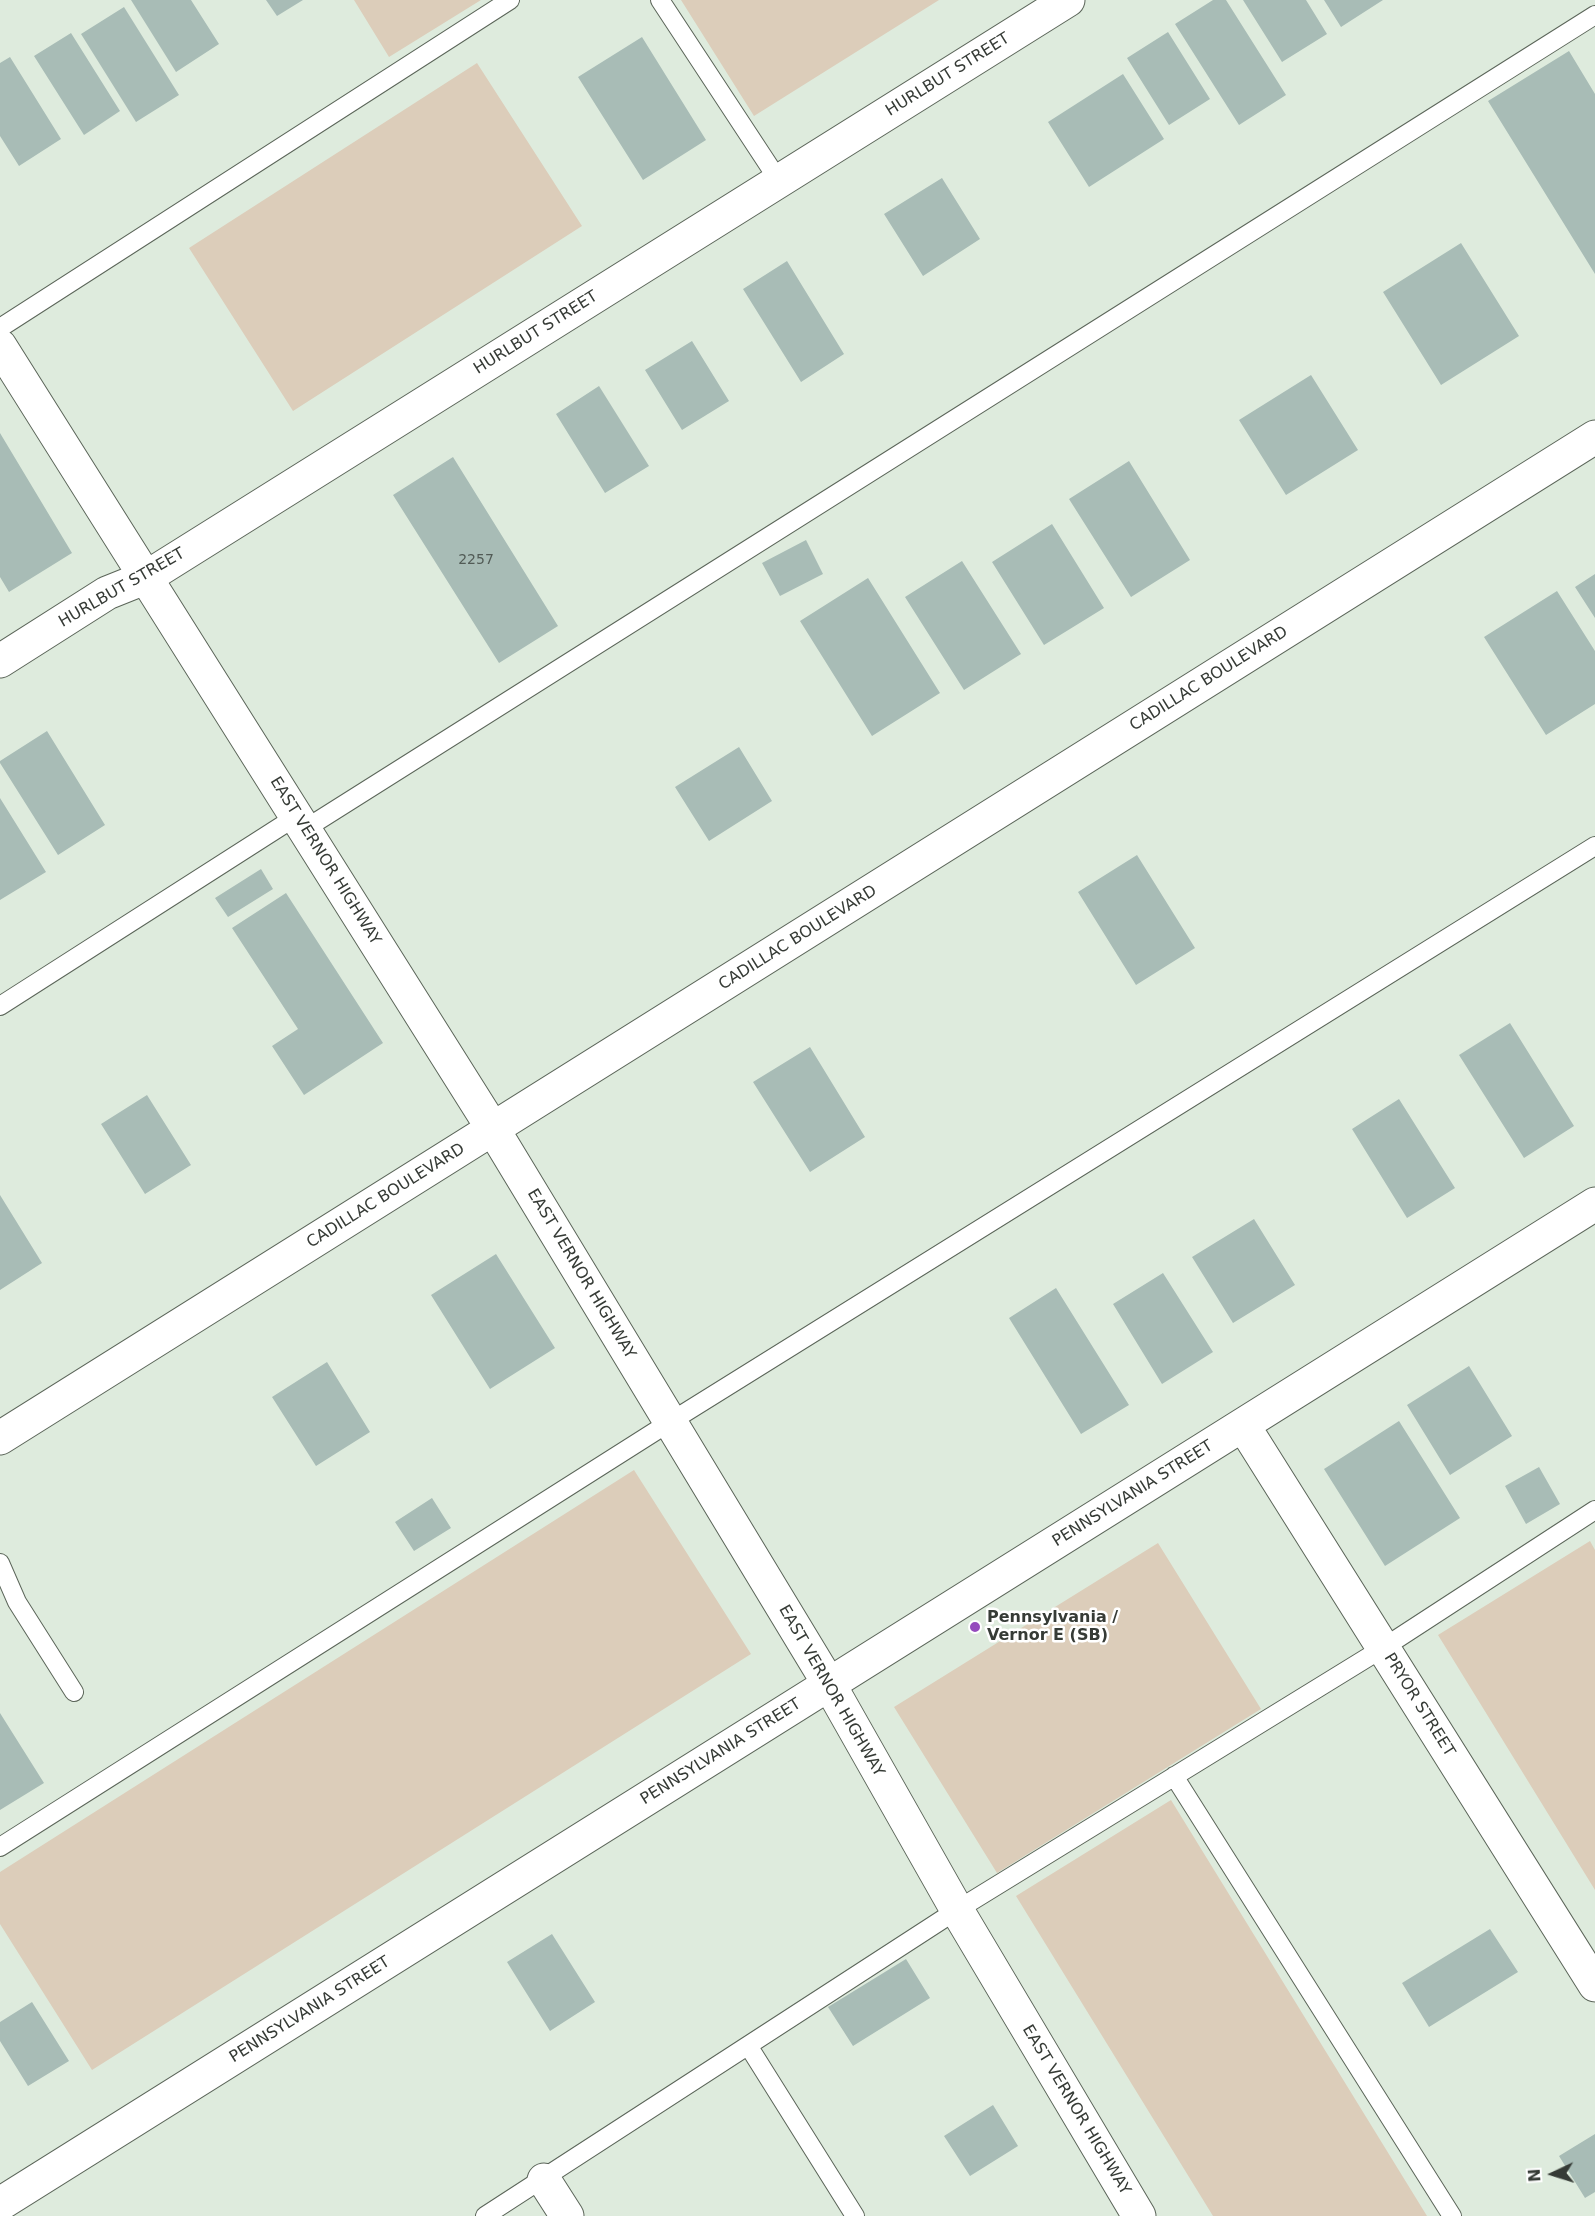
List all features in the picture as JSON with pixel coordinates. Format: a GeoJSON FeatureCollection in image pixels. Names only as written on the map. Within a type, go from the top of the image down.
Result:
{"type":"FeatureCollection","features":[{"type":"Feature","properties":{"kind":"street","name":"HURLBUT STREET"},"geometry":{"type":"LineString","coordinates":[[0,660],[107,594],[147,577],[1068,0]]}},
{"type":"Feature","properties":{"kind":"street","name":"EAST VERNOR HIGHWAY"},"geometry":{"type":"LineString","coordinates":[[0,346],[493,1129],[829,1684],[957,1910],[1139,2216]]}},
{"type":"Feature","properties":{"kind":"street","name":"CADILLAC BOULEVARD"},"geometry":{"type":"LineString","coordinates":[[0,1438],[1595,437]]}},
{"type":"Feature","properties":{"kind":"street","name":"PENNSYLVANIA STREET"},"geometry":{"type":"LineString","coordinates":[[0,2204],[1595,1204]]}},
{"type":"Feature","properties":{"kind":"street","name":"PRYOR STREET"},"geometry":{"type":"LineString","coordinates":[[1243,1425],[1595,1985]]}},
{"type":"Feature","properties":{"kind":"street"},"geometry":{"type":"LineString","coordinates":[[544,2180],[567,2216]]}},
{"type":"Feature","properties":{"kind":"lane"},"geometry":{"type":"LineString","coordinates":[[0,328],[510,0]]}},
{"type":"Feature","properties":{"kind":"lane"},"geometry":{"type":"LineString","coordinates":[[660,0],[779,181]]}},
{"type":"Feature","properties":{"kind":"lane"},"geometry":{"type":"LineString","coordinates":[[0,1006],[301,822],[1595,15]]}},
{"type":"Feature","properties":{"kind":"lane"},"geometry":{"type":"LineString","coordinates":[[0,1847],[670,1422],[1595,846]]}},
{"type":"Feature","properties":{"kind":"lane"},"geometry":{"type":"LineString","coordinates":[[485,2216],[544,2180],[957,1910],[1383,1648],[1593,1514]]}},
{"type":"Feature","properties":{"kind":"lane"},"geometry":{"type":"LineString","coordinates":[[0,1563],[17,1602],[74,1692]]}},
{"type":"Feature","properties":{"kind":"lane"},"geometry":{"type":"LineString","coordinates":[[1174,1776],[1452,2216]]}},
{"type":"Feature","properties":{"kind":"lane"},"geometry":{"type":"LineString","coordinates":[[749,2047],[855,2216]]}},
{"type":"Feature","properties":{"kind":"shaded area"},"geometry":{"type":"Polygon","coordinates":[[[354,0],[481,0],[389,57],[354,0]]]}},
{"type":"Feature","properties":{"kind":"shaded area"},"geometry":{"type":"Polygon","coordinates":[[[681,0],[939,0],[754,116],[681,0]]]}},
{"type":"Feature","properties":{"kind":"shaded area"},"geometry":{"type":"Polygon","coordinates":[[[477,63],[582,226],[293,411],[189,248],[477,63]]]}},
{"type":"Feature","properties":{"kind":"shaded area"},"geometry":{"type":"Polygon","coordinates":[[[634,1470],[751,1654],[92,2070],[0,1924],[0,1872],[634,1470]]]}},
{"type":"Feature","properties":{"kind":"shaded area"},"geometry":{"type":"Polygon","coordinates":[[[1590,1541],[1595,1550],[1595,1890],[1438,1635],[1590,1541]]]}},
{"type":"Feature","properties":{"kind":"shaded area"},"geometry":{"type":"Polygon","coordinates":[[[1158,1543],[1261,1709],[997,1873],[894,1707],[1158,1543]]]}},
{"type":"Feature","properties":{"kind":"shaded area"},"geometry":{"type":"Polygon","coordinates":[[[1171,1800],[1427,2216],[1213,2216],[1016,1896],[1171,1800]]]}},
{"type":"Feature","properties":{"kind":"building"},"geometry":{"type":"Polygon","coordinates":[[[131,0],[191,0],[219,44],[176,72],[131,0]]]}},
{"type":"Feature","properties":{"kind":"building"},"geometry":{"type":"Polygon","coordinates":[[[266,0],[303,0],[277,16],[266,0]]]}},
{"type":"Feature","properties":{"kind":"building"},"geometry":{"type":"Polygon","coordinates":[[[1213,0],[1226,0],[1286,95],[1239,125],[1175,24],[1213,0]]]}},
{"type":"Feature","properties":{"kind":"building"},"geometry":{"type":"Polygon","coordinates":[[[1243,0],[1306,0],[1327,34],[1282,62],[1243,0]]]}},
{"type":"Feature","properties":{"kind":"building"},"geometry":{"type":"Polygon","coordinates":[[[1324,0],[1383,0],[1341,27],[1324,0]]]}},
{"type":"Feature","properties":{"kind":"building"},"geometry":{"type":"Polygon","coordinates":[[[124,7],[179,95],[136,122],[81,34],[124,7]]]}},
{"type":"Feature","properties":{"kind":"building"},"geometry":{"type":"Polygon","coordinates":[[[1168,32],[1210,99],[1169,125],[1127,58],[1168,32]]]}},
{"type":"Feature","properties":{"kind":"building"},"geometry":{"type":"Polygon","coordinates":[[[71,33],[120,111],[84,135],[34,56],[71,33]]]}},
{"type":"Feature","properties":{"kind":"building"},"geometry":{"type":"Polygon","coordinates":[[[642,37],[706,140],[643,180],[578,77],[642,37]]]}},
{"type":"Feature","properties":{"kind":"building"},"geometry":{"type":"Polygon","coordinates":[[[1569,51],[1595,94],[1595,274],[1488,101],[1569,51]]]}},
{"type":"Feature","properties":{"kind":"building"},"geometry":{"type":"Polygon","coordinates":[[[10,57],[61,139],[19,166],[0,136],[0,63],[10,57]]]}},
{"type":"Feature","properties":{"kind":"building"},"geometry":{"type":"Polygon","coordinates":[[[1123,74],[1164,139],[1089,187],[1048,122],[1123,74]]]}},
{"type":"Feature","properties":{"kind":"building"},"geometry":{"type":"Polygon","coordinates":[[[942,178],[980,239],[923,276],[884,214],[942,178]]]}},
{"type":"Feature","properties":{"kind":"building"},"geometry":{"type":"Polygon","coordinates":[[[1461,243],[1519,336],[1441,385],[1383,292],[1461,243]]]}},
{"type":"Feature","properties":{"kind":"building"},"geometry":{"type":"Polygon","coordinates":[[[787,261],[844,354],[801,382],[743,289],[787,261]]]}},
{"type":"Feature","properties":{"kind":"building"},"geometry":{"type":"Polygon","coordinates":[[[692,341],[729,401],[682,430],[645,370],[692,341]]]}},
{"type":"Feature","properties":{"kind":"building"},"geometry":{"type":"Polygon","coordinates":[[[1311,375],[1358,450],[1286,495],[1239,420],[1311,375]]]}},
{"type":"Feature","properties":{"kind":"building"},"geometry":{"type":"Polygon","coordinates":[[[599,386],[649,466],[605,493],[556,414],[599,386]]]}},
{"type":"Feature","properties":{"kind":"building"},"geometry":{"type":"Polygon","coordinates":[[[0,433],[72,553],[9,592],[0,577],[0,433]]]}},
{"type":"Feature","properties":{"kind":"building"},"geometry":{"type":"Polygon","coordinates":[[[453,457],[558,626],[499,663],[393,495],[453,457]]]}},
{"type":"Feature","properties":{"kind":"building"},"geometry":{"type":"Polygon","coordinates":[[[1129,461],[1190,560],[1131,597],[1069,499],[1129,461]]]}},
{"type":"Feature","properties":{"kind":"building"},"geometry":{"type":"Polygon","coordinates":[[[1052,524],[1104,608],[1044,645],[992,562],[1052,524]]]}},
{"type":"Feature","properties":{"kind":"building"},"geometry":{"type":"Polygon","coordinates":[[[806,540],[823,574],[780,596],[762,563],[806,540]]]}},
{"type":"Feature","properties":{"kind":"building"},"geometry":{"type":"Polygon","coordinates":[[[962,561],[1021,654],[964,690],[905,597],[962,561]]]}},
{"type":"Feature","properties":{"kind":"building"},"geometry":{"type":"Polygon","coordinates":[[[1595,574],[1595,618],[1575,587],[1595,574]]]}},
{"type":"Feature","properties":{"kind":"building"},"geometry":{"type":"Polygon","coordinates":[[[868,578],[940,693],[872,736],[800,621],[868,578]]]}},
{"type":"Feature","properties":{"kind":"building"},"geometry":{"type":"Polygon","coordinates":[[[1557,591],[1595,651],[1595,704],[1546,735],[1484,637],[1557,591]]]}},
{"type":"Feature","properties":{"kind":"building"},"geometry":{"type":"Polygon","coordinates":[[[47,731],[105,825],[58,855],[0,763],[47,731]]]}},
{"type":"Feature","properties":{"kind":"building"},"geometry":{"type":"Polygon","coordinates":[[[739,747],[772,801],[709,841],[675,787],[739,747]]]}},
{"type":"Feature","properties":{"kind":"building"},"geometry":{"type":"Polygon","coordinates":[[[0,798],[46,872],[0,900],[0,798]]]}},
{"type":"Feature","properties":{"kind":"building"},"geometry":{"type":"Polygon","coordinates":[[[1137,855],[1195,948],[1136,985],[1078,892],[1137,855]]]}},
{"type":"Feature","properties":{"kind":"building"},"geometry":{"type":"Polygon","coordinates":[[[261,869],[273,889],[228,917],[215,898],[261,869]]]}},
{"type":"Feature","properties":{"kind":"building"},"geometry":{"type":"Polygon","coordinates":[[[286,893],[383,1043],[304,1095],[272,1046],[298,1029],[232,928],[286,893]]]}},
{"type":"Feature","properties":{"kind":"building"},"geometry":{"type":"Polygon","coordinates":[[[1510,1023],[1574,1126],[1524,1158],[1459,1055],[1510,1023]]]}},
{"type":"Feature","properties":{"kind":"building"},"geometry":{"type":"Polygon","coordinates":[[[810,1047],[865,1137],[810,1172],[753,1082],[810,1047]]]}},
{"type":"Feature","properties":{"kind":"building"},"geometry":{"type":"Polygon","coordinates":[[[147,1095],[191,1165],[145,1194],[101,1124],[147,1095]]]}},
{"type":"Feature","properties":{"kind":"building"},"geometry":{"type":"Polygon","coordinates":[[[1399,1099],[1455,1188],[1407,1218],[1352,1129],[1399,1099]]]}},
{"type":"Feature","properties":{"kind":"building"},"geometry":{"type":"Polygon","coordinates":[[[0,1195],[42,1263],[0,1290],[0,1195]]]}},
{"type":"Feature","properties":{"kind":"building"},"geometry":{"type":"Polygon","coordinates":[[[1254,1219],[1295,1285],[1233,1323],[1192,1257],[1254,1219]]]}},
{"type":"Feature","properties":{"kind":"building"},"geometry":{"type":"Polygon","coordinates":[[[496,1254],[555,1348],[490,1389],[431,1295],[496,1254]]]}},
{"type":"Feature","properties":{"kind":"building"},"geometry":{"type":"Polygon","coordinates":[[[1163,1273],[1213,1352],[1162,1384],[1113,1304],[1163,1273]]]}},
{"type":"Feature","properties":{"kind":"building"},"geometry":{"type":"Polygon","coordinates":[[[1056,1288],[1129,1405],[1081,1434],[1009,1318],[1056,1288]]]}},
{"type":"Feature","properties":{"kind":"building"},"geometry":{"type":"Polygon","coordinates":[[[327,1362],[370,1432],[316,1466],[272,1397],[327,1362]]]}},
{"type":"Feature","properties":{"kind":"building"},"geometry":{"type":"Polygon","coordinates":[[[1469,1366],[1512,1436],[1450,1475],[1407,1405],[1469,1366]]]}},
{"type":"Feature","properties":{"kind":"building"},"geometry":{"type":"Polygon","coordinates":[[[1399,1421],[1460,1518],[1385,1566],[1324,1469],[1399,1421]]]}},
{"type":"Feature","properties":{"kind":"building"},"geometry":{"type":"Polygon","coordinates":[[[1539,1467],[1560,1504],[1526,1524],[1505,1486],[1539,1467]]]}},
{"type":"Feature","properties":{"kind":"building"},"geometry":{"type":"Polygon","coordinates":[[[432,1498],[451,1528],[414,1551],[395,1522],[432,1498]]]}},
{"type":"Feature","properties":{"kind":"building"},"geometry":{"type":"Polygon","coordinates":[[[0,1713],[44,1783],[0,1810],[0,1713]]]}},
{"type":"Feature","properties":{"kind":"building"},"geometry":{"type":"Polygon","coordinates":[[[1490,1929],[1518,1972],[1429,2027],[1402,1983],[1490,1929]]]}},
{"type":"Feature","properties":{"kind":"building"},"geometry":{"type":"Polygon","coordinates":[[[552,1934],[595,2002],[550,2031],[507,1962],[552,1934]]]}},
{"type":"Feature","properties":{"kind":"building"},"geometry":{"type":"Polygon","coordinates":[[[906,1959],[930,1998],[853,2046],[828,2007],[906,1959]]]}},
{"type":"Feature","properties":{"kind":"building"},"geometry":{"type":"Polygon","coordinates":[[[32,2002],[69,2061],[28,2086],[0,2041],[0,2022],[32,2002]]]}},
{"type":"Feature","properties":{"kind":"building"},"geometry":{"type":"Polygon","coordinates":[[[993,2105],[1018,2146],[970,2176],[944,2136],[993,2105]]]}},
{"type":"Feature","properties":{"kind":"building"},"geometry":{"type":"Polygon","coordinates":[[[1595,2134],[1595,2192],[1585,2198],[1559,2156],[1595,2134]]]}},
{"type":"Feature","properties":{"kind":"place","name":"Pennsylvania / Vernor E (SB)"},"geometry":{"type":"Point","coordinates":[975,1627]}}]}
